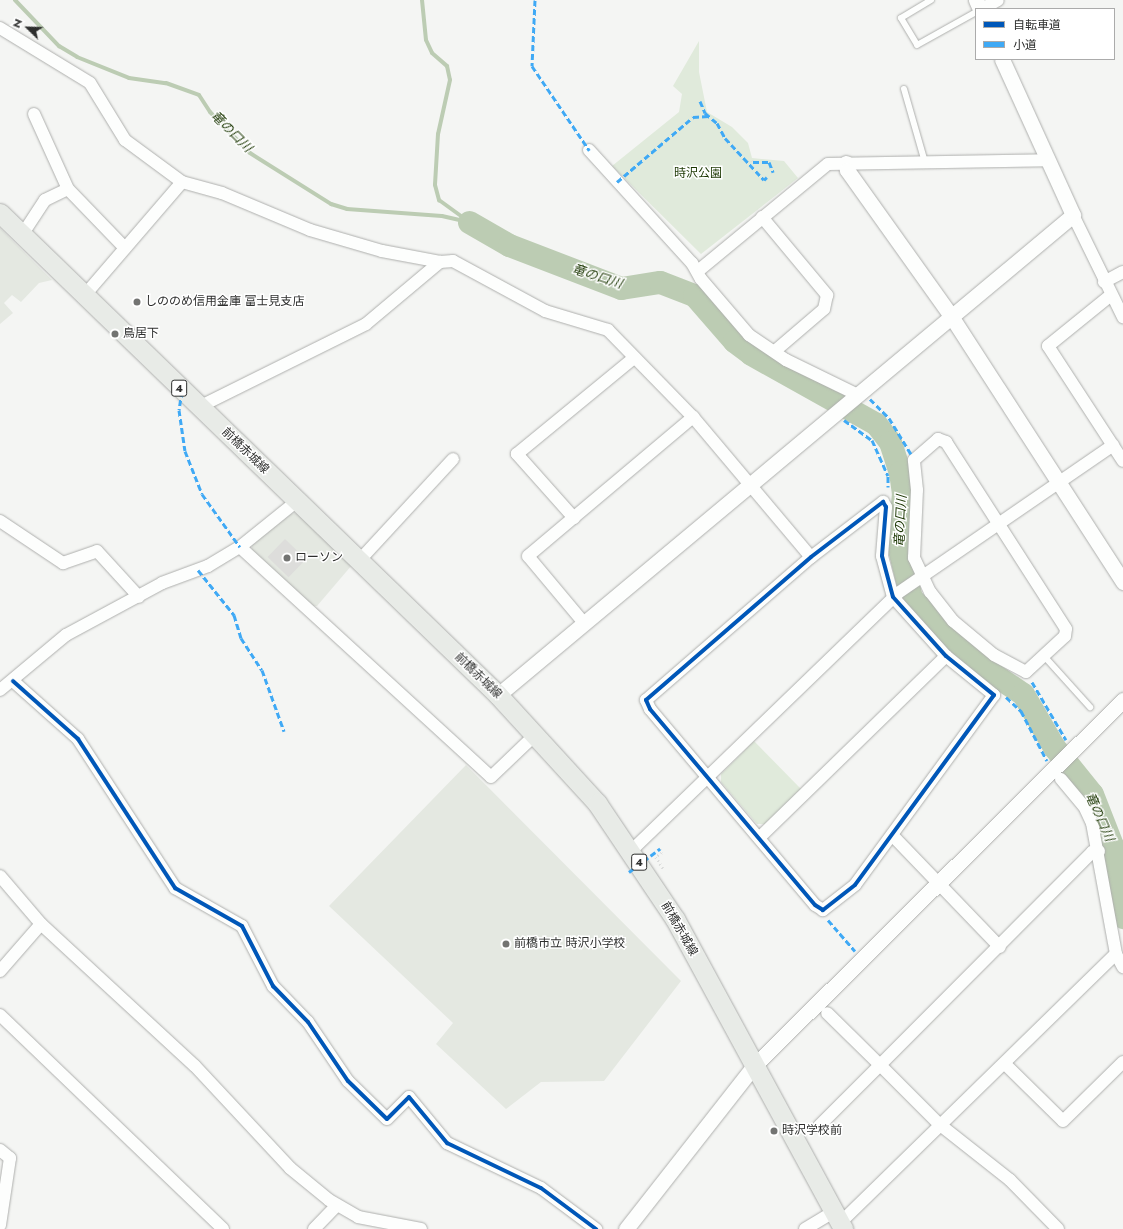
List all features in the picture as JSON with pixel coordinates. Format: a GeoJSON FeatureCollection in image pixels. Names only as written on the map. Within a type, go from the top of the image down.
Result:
{"type":"FeatureCollection","features":[{"type":"Feature","properties":{"kind":"main road","name":"前橋赤城線"},"geometry":{"type":"LineString","coordinates":[[0,213],[358,562],[498,695],[536,734],[632,850],[675,919],[839,1221]]}},
{"type":"Feature","properties":{"kind":"street"},"geometry":{"type":"LineString","coordinates":[[983,8],[998,0]]}},
{"type":"Feature","properties":{"kind":"street"},"geometry":{"type":"LineString","coordinates":[[0,28],[90,83],[125,140],[182,182],[222,193],[310,230],[382,251],[440,262],[453,261],[545,311],[608,330],[693,417],[811,557]]}},
{"type":"Feature","properties":{"kind":"street"},"geometry":{"type":"LineString","coordinates":[[1002,60],[1104,282],[1123,318]]}},
{"type":"Feature","properties":{"kind":"street"},"geometry":{"type":"LineString","coordinates":[[34,114],[68,189],[125,248]]}},
{"type":"Feature","properties":{"kind":"street"},"geometry":{"type":"LineString","coordinates":[[589,150],[698,270],[701,279],[749,335],[855,395]]}},
{"type":"Feature","properties":{"kind":"street"},"geometry":{"type":"LineString","coordinates":[[698,270],[828,164],[1048,160]]}},
{"type":"Feature","properties":{"kind":"street"},"geometry":{"type":"LineString","coordinates":[[846,163],[851,176],[951,316],[1123,582]]}},
{"type":"Feature","properties":{"kind":"street"},"geometry":{"type":"LineString","coordinates":[[84,296],[182,182]]}},
{"type":"Feature","properties":{"kind":"street"},"geometry":{"type":"LineString","coordinates":[[22,235],[45,200],[68,189]]}},
{"type":"Feature","properties":{"kind":"street"},"geometry":{"type":"LineString","coordinates":[[498,695],[750,485],[855,395],[1073,215]]}},
{"type":"Feature","properties":{"kind":"street"},"geometry":{"type":"LineString","coordinates":[[762,217],[827,295],[824,309],[775,351]]}},
{"type":"Feature","properties":{"kind":"street"},"geometry":{"type":"LineString","coordinates":[[199,407],[366,324],[440,262]]}},
{"type":"Feature","properties":{"kind":"street"},"geometry":{"type":"LineString","coordinates":[[1104,282],[1123,272]]}},
{"type":"Feature","properties":{"kind":"street"},"geometry":{"type":"LineString","coordinates":[[1111,296],[1048,346],[1123,461]]}},
{"type":"Feature","properties":{"kind":"street"},"geometry":{"type":"LineString","coordinates":[[574,518],[517,454],[634,358]]}},
{"type":"Feature","properties":{"kind":"street"},"geometry":{"type":"LineString","coordinates":[[584,623],[528,556],[693,417]]}},
{"type":"Feature","properties":{"kind":"street"},"geometry":{"type":"LineString","coordinates":[[938,439],[946,442],[998,521],[1066,629],[1065,636],[1026,672],[994,655],[953,621],[919,578],[912,543],[918,490],[914,460],[938,439]]}},
{"type":"Feature","properties":{"kind":"street"},"geometry":{"type":"LineString","coordinates":[[632,850],[708,778],[895,595],[998,521],[1113,445]]}},
{"type":"Feature","properties":{"kind":"street"},"geometry":{"type":"LineString","coordinates":[[358,562],[453,459]]}},
{"type":"Feature","properties":{"kind":"street"},"geometry":{"type":"LineString","coordinates":[[0,690],[13,681],[66,635],[139,597],[162,583],[208,566],[240,547],[297,501]]}},
{"type":"Feature","properties":{"kind":"street"},"geometry":{"type":"LineString","coordinates":[[883,502],[886,506],[882,556],[895,595],[946,656],[992,691],[992,702],[893,836],[855,885],[824,910],[815,905],[650,709],[646,700],[811,557],[883,502]]}},
{"type":"Feature","properties":{"kind":"street"},"geometry":{"type":"LineString","coordinates":[[0,521],[63,563],[96,551],[139,597]]}},
{"type":"Feature","properties":{"kind":"street"},"geometry":{"type":"LineString","coordinates":[[240,547],[491,777],[536,734]]}},
{"type":"Feature","properties":{"kind":"street"},"geometry":{"type":"LineString","coordinates":[[759,838],[946,656]]}},
{"type":"Feature","properties":{"kind":"street"},"geometry":{"type":"LineString","coordinates":[[13,681],[78,739],[176,888],[242,926],[273,986],[308,1022],[348,1081],[387,1119],[409,1097],[447,1143],[541,1188],[596,1229]]}},
{"type":"Feature","properties":{"kind":"street"},"geometry":{"type":"LineString","coordinates":[[626,1229],[754,1066],[1123,700]]}},
{"type":"Feature","properties":{"kind":"street"},"geometry":{"type":"LineString","coordinates":[[1061,779],[1084,806],[1099,851],[1116,954],[1123,967]]}},
{"type":"Feature","properties":{"kind":"street"},"geometry":{"type":"LineString","coordinates":[[893,836],[1000,947]]}},
{"type":"Feature","properties":{"kind":"street"},"geometry":{"type":"LineString","coordinates":[[819,1126],[1000,947],[1092,852],[1099,851]]}},
{"type":"Feature","properties":{"kind":"street"},"geometry":{"type":"LineString","coordinates":[[0,876],[41,924],[195,1066],[290,1168],[337,1205],[358,1217],[421,1229]]}},
{"type":"Feature","properties":{"kind":"street"},"geometry":{"type":"LineString","coordinates":[[0,971],[41,924]]}},
{"type":"Feature","properties":{"kind":"street"},"geometry":{"type":"LineString","coordinates":[[805,1229],[839,1221],[939,1124],[1005,1064],[1116,954]]}},
{"type":"Feature","properties":{"kind":"street"},"geometry":{"type":"LineString","coordinates":[[827,1013],[939,1124],[1010,1180],[1058,1229]]}},
{"type":"Feature","properties":{"kind":"street"},"geometry":{"type":"LineString","coordinates":[[0,1015],[223,1229]]}},
{"type":"Feature","properties":{"kind":"street"},"geometry":{"type":"LineString","coordinates":[[1005,1064],[1063,1121],[1123,1062]]}},
{"type":"Feature","properties":{"kind":"street"},"geometry":{"type":"LineString","coordinates":[[0,1150],[10,1158],[0,1226]]}},
{"type":"Feature","properties":{"kind":"street"},"geometry":{"type":"LineString","coordinates":[[314,1229],[337,1205]]}},
{"type":"Feature","properties":{"kind":"lane"},"geometry":{"type":"LineString","coordinates":[[931,0],[901,18],[917,45],[975,13]]}},
{"type":"Feature","properties":{"kind":"lane"},"geometry":{"type":"LineString","coordinates":[[904,89],[925,162]]}},
{"type":"Feature","properties":{"kind":"lane"},"geometry":{"type":"LineString","coordinates":[[1044,656],[1090,707]]}},
{"type":"Feature","properties":{"kind":"path"},"geometry":{"type":"LineString","coordinates":[[660,849],[662,853],[656,857],[664,870]]}},
{"type":"Feature","properties":{"kind":"shaded area"},"geometry":{"type":"Polygon","coordinates":[[[0,228],[52,280],[39,283],[21,302],[12,295],[4,303],[13,313],[0,324],[0,228]]]}},
{"type":"Feature","properties":{"kind":"shaded area"},"geometry":{"type":"Polygon","coordinates":[[[298,513],[352,565],[317,606],[310,606],[252,551],[252,545],[288,514],[298,513]]]}},
{"type":"Feature","properties":{"kind":"shaded area","name":"前橋市立 時沢小学校"},"geometry":{"type":"Polygon","coordinates":[[[466,765],[681,981],[604,1081],[541,1082],[506,1109],[436,1044],[453,1023],[329,906],[466,765]]]}},
{"type":"Feature","properties":{"kind":"green space","name":"時沢公園"},"geometry":{"type":"Polygon","coordinates":[[[699,41],[699,72],[707,112],[732,127],[748,143],[752,158],[784,161],[798,178],[701,254],[612,166],[679,112],[682,94],[673,86],[699,41]]]}},
{"type":"Feature","properties":{"kind":"green space"},"geometry":{"type":"Polygon","coordinates":[[[754,741],[801,789],[765,824],[757,824],[721,782],[721,774],[754,741]]]}},
{"type":"Feature","properties":{"kind":"building","name":"ローソン"},"geometry":{"type":"Polygon","coordinates":[[[285,539],[306,559],[288,577],[268,557],[285,539]]]}},
{"type":"Feature","properties":{"kind":"waterway","name":"竜の口川"},"geometry":{"type":"LineString","coordinates":[[15,0],[59,46],[77,57],[129,78],[166,83],[199,95],[210,112],[250,153],[331,204],[347,209],[442,216],[469,222]]}},
{"type":"Feature","properties":{"kind":"waterway","name":"竜の口川"},"geometry":{"type":"LineString","coordinates":[[422,0],[426,40],[432,53],[447,66],[450,80],[438,134],[435,185],[439,200],[469,222]]}},
{"type":"Feature","properties":{"kind":"waterway","name":"竜の口川"},"geometry":{"type":"LineString","coordinates":[[469,222],[509,245],[621,288],[660,282],[694,295],[734,341],[751,354],[876,424],[890,442],[900,472],[903,493],[898,545],[911,598],[977,663],[1023,694],[1054,747],[1092,794],[1112,845],[1123,917]]}},
{"type":"Feature","properties":{"kind":"marked path"},"geometry":{"type":"LineString","coordinates":[[535,0],[532,66],[589,150]]}},
{"type":"Feature","properties":{"kind":"marked path"},"geometry":{"type":"LineString","coordinates":[[700,101],[705,113],[717,123],[725,138],[764,180],[767,177]]}},
{"type":"Feature","properties":{"kind":"marked path"},"geometry":{"type":"LineString","coordinates":[[617,182],[693,117],[709,116]]}},
{"type":"Feature","properties":{"kind":"marked path"},"geometry":{"type":"LineString","coordinates":[[753,162],[769,162],[773,172]]}},
{"type":"Feature","properties":{"kind":"marked path"},"geometry":{"type":"LineString","coordinates":[[182,391],[179,410],[185,451],[202,494],[240,547]]}},
{"type":"Feature","properties":{"kind":"marked path"},"geometry":{"type":"LineString","coordinates":[[870,399],[889,418],[911,454]]}},
{"type":"Feature","properties":{"kind":"marked path"},"geometry":{"type":"LineString","coordinates":[[844,420],[872,440],[888,476],[888,487]]}},
{"type":"Feature","properties":{"kind":"marked path"},"geometry":{"type":"LineString","coordinates":[[198,570],[234,615],[241,638],[262,670],[284,731]]}},
{"type":"Feature","properties":{"kind":"marked path"},"geometry":{"type":"LineString","coordinates":[[1032,682],[1066,740]]}},
{"type":"Feature","properties":{"kind":"marked path"},"geometry":{"type":"LineString","coordinates":[[1006,697],[1021,711],[1047,761]]}},
{"type":"Feature","properties":{"kind":"marked path"},"geometry":{"type":"LineString","coordinates":[[629,872],[660,849]]}},
{"type":"Feature","properties":{"kind":"marked path"},"geometry":{"type":"LineString","coordinates":[[828,920],[855,951]]}},
{"type":"Feature","properties":{"kind":"cycle path"},"geometry":{"type":"LineString","coordinates":[[883,502],[886,507],[882,556],[893,597],[946,656],[994,695],[855,885],[823,910],[815,905],[650,709],[646,700],[811,557],[883,502]]}},
{"type":"Feature","properties":{"kind":"cycle path"},"geometry":{"type":"LineString","coordinates":[[13,681],[78,739],[175,888],[242,926],[273,986],[308,1022],[348,1081],[387,1119],[409,1097],[447,1143],[541,1188],[596,1229]]}},
{"type":"Feature","properties":{"kind":"place","name":"しののめ信用金庫 富士見支店"},"geometry":{"type":"Point","coordinates":[137,302]}},
{"type":"Feature","properties":{"kind":"place","name":"鳥居下"},"geometry":{"type":"Point","coordinates":[115,334]}},
{"type":"Feature","properties":{"kind":"place","name":"ローソン"},"geometry":{"type":"Point","coordinates":[287,558]}},
{"type":"Feature","properties":{"kind":"place","name":"前橋市立 時沢小学校"},"geometry":{"type":"Point","coordinates":[506,944]}},
{"type":"Feature","properties":{"kind":"place","name":"時沢学校前"},"geometry":{"type":"Point","coordinates":[774,1131]}}]}
